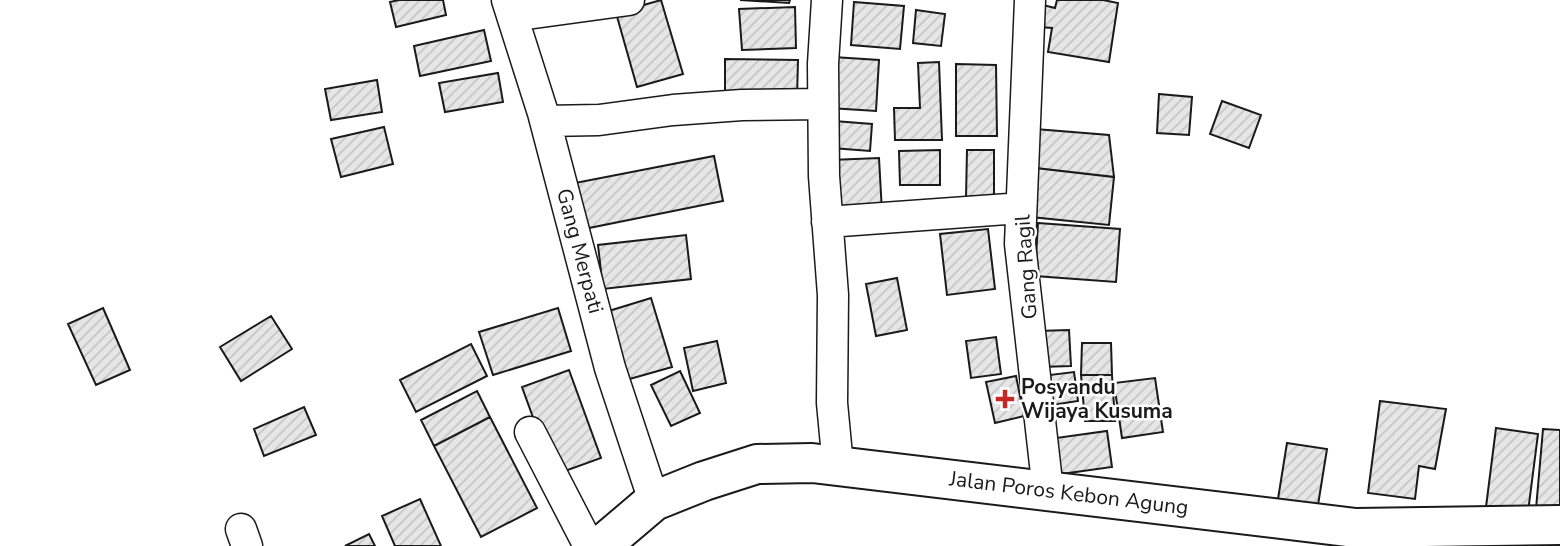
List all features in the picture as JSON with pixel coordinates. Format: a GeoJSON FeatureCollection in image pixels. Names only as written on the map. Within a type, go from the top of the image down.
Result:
{"type":"FeatureCollection","features":[{"type":"Feature","properties":{"kind":"main road","name":"Jalan Poros Kebon Agung"},"geometry":{"type":"LineString","coordinates":[[601,546],[654,501],[757,464],[813,463],[1048,491],[1354,537],[1560,525]]}},
{"type":"Feature","properties":{"kind":"street"},"geometry":{"type":"LineString","coordinates":[[510,8],[629,0]]}},
{"type":"Feature","properties":{"kind":"street"},"geometry":{"type":"LineString","coordinates":[[827,0],[823,104],[824,176],[832,295],[832,403],[838,466]]}},
{"type":"Feature","properties":{"kind":"street","name":"Gang Ragil"},"geometry":{"type":"LineString","coordinates":[[1030,0],[1020,244],[1048,491]]}},
{"type":"Feature","properties":{"kind":"street","name":"Gang Merpati"},"geometry":{"type":"LineString","coordinates":[[510,8],[545,121],[610,368],[654,501]]}},
{"type":"Feature","properties":{"kind":"street"},"geometry":{"type":"LineString","coordinates":[[545,121],[599,120],[673,110],[742,105],[823,104]]}},
{"type":"Feature","properties":{"kind":"street"},"geometry":{"type":"LineString","coordinates":[[827,222],[1021,208]]}},
{"type":"Feature","properties":{"kind":"street"},"geometry":{"type":"LineString","coordinates":[[530,432],[589,546]]}},
{"type":"Feature","properties":{"kind":"building"},"geometry":{"type":"Polygon","coordinates":[[[443,0],[446,15],[396,27],[390,2],[443,0]]]}},
{"type":"Feature","properties":{"kind":"building"},"geometry":{"type":"Polygon","coordinates":[[[661,0],[683,74],[637,87],[616,13],[661,0]]]}},
{"type":"Feature","properties":{"kind":"building"},"geometry":{"type":"Polygon","coordinates":[[[740,0],[790,0],[789,3],[740,0]]]}},
{"type":"Feature","properties":{"kind":"building"},"geometry":{"type":"Polygon","coordinates":[[[1057,0],[1103,0],[1118,3],[1109,62],[1048,52],[1052,28],[1040,27],[1043,5],[1055,8],[1057,0]]]}},
{"type":"Feature","properties":{"kind":"building"},"geometry":{"type":"Polygon","coordinates":[[[854,2],[904,6],[900,49],[851,45],[854,2]]]}},
{"type":"Feature","properties":{"kind":"building"},"geometry":{"type":"Polygon","coordinates":[[[795,7],[796,48],[742,50],[739,9],[795,7]]]}},
{"type":"Feature","properties":{"kind":"building"},"geometry":{"type":"Polygon","coordinates":[[[916,10],[945,14],[941,46],[913,43],[916,10]]]}},
{"type":"Feature","properties":{"kind":"building"},"geometry":{"type":"Polygon","coordinates":[[[484,30],[491,61],[420,76],[414,46],[484,30]]]}},
{"type":"Feature","properties":{"kind":"building"},"geometry":{"type":"Polygon","coordinates":[[[833,57],[879,60],[876,111],[830,108],[833,57]]]}},
{"type":"Feature","properties":{"kind":"building"},"geometry":{"type":"Polygon","coordinates":[[[725,59],[798,60],[797,99],[725,98],[725,59]]]}},
{"type":"Feature","properties":{"kind":"building"},"geometry":{"type":"Polygon","coordinates":[[[939,62],[942,140],[895,140],[894,108],[920,108],[918,63],[939,62]]]}},
{"type":"Feature","properties":{"kind":"building"},"geometry":{"type":"Polygon","coordinates":[[[956,64],[996,65],[997,136],[956,136],[956,64]]]}},
{"type":"Feature","properties":{"kind":"building"},"geometry":{"type":"Polygon","coordinates":[[[498,73],[503,102],[445,112],[439,83],[498,73]]]}},
{"type":"Feature","properties":{"kind":"building"},"geometry":{"type":"Polygon","coordinates":[[[377,80],[382,112],[331,120],[325,89],[377,80]]]}},
{"type":"Feature","properties":{"kind":"building"},"geometry":{"type":"Polygon","coordinates":[[[1159,94],[1192,97],[1189,135],[1157,133],[1159,94]]]}},
{"type":"Feature","properties":{"kind":"building"},"geometry":{"type":"Polygon","coordinates":[[[1222,101],[1261,115],[1249,148],[1210,134],[1222,101]]]}},
{"type":"Feature","properties":{"kind":"building"},"geometry":{"type":"Polygon","coordinates":[[[834,121],[872,124],[870,151],[832,148],[834,121]]]}},
{"type":"Feature","properties":{"kind":"building"},"geometry":{"type":"Polygon","coordinates":[[[384,127],[393,164],[341,177],[331,139],[384,127]]]}},
{"type":"Feature","properties":{"kind":"building"},"geometry":{"type":"Polygon","coordinates":[[[1035,129],[1109,135],[1114,177],[1036,168],[1035,129]]]}},
{"type":"Feature","properties":{"kind":"building"},"geometry":{"type":"Polygon","coordinates":[[[940,150],[940,185],[900,185],[899,151],[940,150]]]}},
{"type":"Feature","properties":{"kind":"building"},"geometry":{"type":"Polygon","coordinates":[[[967,150],[994,150],[994,198],[966,198],[967,150]]]}},
{"type":"Feature","properties":{"kind":"building"},"geometry":{"type":"Polygon","coordinates":[[[714,156],[723,201],[584,229],[575,183],[714,156]]]}},
{"type":"Feature","properties":{"kind":"building"},"geometry":{"type":"Polygon","coordinates":[[[879,158],[882,212],[834,214],[831,160],[879,158]]]}},
{"type":"Feature","properties":{"kind":"building"},"geometry":{"type":"Polygon","coordinates":[[[1036,168],[1114,177],[1109,225],[1031,217],[1036,168]]]}},
{"type":"Feature","properties":{"kind":"building"},"geometry":{"type":"Polygon","coordinates":[[[1038,223],[1120,229],[1116,282],[1035,276],[1038,223]]]}},
{"type":"Feature","properties":{"kind":"building"},"geometry":{"type":"Polygon","coordinates":[[[988,229],[995,289],[947,295],[940,234],[988,229]]]}},
{"type":"Feature","properties":{"kind":"building"},"geometry":{"type":"Polygon","coordinates":[[[686,235],[691,279],[603,289],[598,245],[686,235]]]}},
{"type":"Feature","properties":{"kind":"building"},"geometry":{"type":"Polygon","coordinates":[[[897,278],[907,330],[876,336],[866,284],[897,278]]]}},
{"type":"Feature","properties":{"kind":"building"},"geometry":{"type":"Polygon","coordinates":[[[651,298],[672,367],[619,382],[599,314],[651,298]]]}},
{"type":"Feature","properties":{"kind":"building"},"geometry":{"type":"Polygon","coordinates":[[[103,308],[130,370],[96,385],[68,324],[103,308]]]}},
{"type":"Feature","properties":{"kind":"building"},"geometry":{"type":"Polygon","coordinates":[[[558,308],[571,351],[493,375],[479,332],[558,308]]]}},
{"type":"Feature","properties":{"kind":"building"},"geometry":{"type":"Polygon","coordinates":[[[271,316],[292,349],[241,381],[220,347],[271,316]]]}},
{"type":"Feature","properties":{"kind":"building"},"geometry":{"type":"Polygon","coordinates":[[[1069,330],[1071,366],[1040,367],[1038,331],[1069,330]]]}},
{"type":"Feature","properties":{"kind":"building"},"geometry":{"type":"Polygon","coordinates":[[[996,337],[1001,374],[971,378],[966,341],[996,337]]]}},
{"type":"Feature","properties":{"kind":"building"},"geometry":{"type":"Polygon","coordinates":[[[717,341],[726,383],[693,391],[684,348],[717,341]]]}},
{"type":"Feature","properties":{"kind":"building"},"geometry":{"type":"Polygon","coordinates":[[[1082,343],[1111,343],[1112,375],[1081,375],[1082,343]]]}},
{"type":"Feature","properties":{"kind":"building"},"geometry":{"type":"Polygon","coordinates":[[[471,344],[487,376],[416,412],[400,380],[471,344]]]}},
{"type":"Feature","properties":{"kind":"building"},"geometry":{"type":"Polygon","coordinates":[[[569,370],[601,458],[554,475],[522,387],[569,370]]]}},
{"type":"Feature","properties":{"kind":"building"},"geometry":{"type":"Polygon","coordinates":[[[680,371],[700,413],[671,426],[651,385],[680,371]]]}},
{"type":"Feature","properties":{"kind":"building"},"geometry":{"type":"Polygon","coordinates":[[[1074,372],[1078,401],[1045,406],[1041,376],[1074,372]]]}},
{"type":"Feature","properties":{"kind":"building"},"geometry":{"type":"Polygon","coordinates":[[[1081,375],[1112,375],[1115,421],[1085,421],[1081,375]]]}},
{"type":"Feature","properties":{"kind":"building","name":"Posyandu Wijaya Kusuma"},"geometry":{"type":"Polygon","coordinates":[[[1016,376],[1024,416],[995,423],[986,382],[1016,376]]]}},
{"type":"Feature","properties":{"kind":"building"},"geometry":{"type":"Polygon","coordinates":[[[1155,378],[1163,432],[1122,438],[1114,383],[1155,378]]]}},
{"type":"Feature","properties":{"kind":"building"},"geometry":{"type":"Polygon","coordinates":[[[477,391],[490,417],[434,446],[421,420],[477,391]]]}},
{"type":"Feature","properties":{"kind":"building"},"geometry":{"type":"Polygon","coordinates":[[[1380,401],[1446,409],[1435,469],[1419,466],[1415,499],[1368,493],[1380,401]]]}},
{"type":"Feature","properties":{"kind":"building"},"geometry":{"type":"Polygon","coordinates":[[[304,407],[316,435],[264,456],[254,429],[304,407]]]}},
{"type":"Feature","properties":{"kind":"building"},"geometry":{"type":"Polygon","coordinates":[[[490,417],[537,508],[481,537],[434,446],[490,417]]]}},
{"type":"Feature","properties":{"kind":"building"},"geometry":{"type":"Polygon","coordinates":[[[1496,428],[1538,434],[1528,512],[1486,507],[1496,428]]]}},
{"type":"Feature","properties":{"kind":"building"},"geometry":{"type":"Polygon","coordinates":[[[1543,429],[1560,430],[1560,512],[1536,509],[1543,429]]]}},
{"type":"Feature","properties":{"kind":"building"},"geometry":{"type":"Polygon","coordinates":[[[1107,431],[1112,467],[1061,474],[1056,438],[1107,431]]]}},
{"type":"Feature","properties":{"kind":"building"},"geometry":{"type":"Polygon","coordinates":[[[1287,443],[1327,449],[1318,505],[1278,499],[1287,443]]]}},
{"type":"Feature","properties":{"kind":"building"},"geometry":{"type":"Polygon","coordinates":[[[420,499],[441,546],[395,546],[382,516],[420,499]]]}},
{"type":"Feature","properties":{"kind":"building"},"geometry":{"type":"Polygon","coordinates":[[[369,534],[375,546],[345,546],[369,534]]]}},
{"type":"Feature","properties":{"kind":"place","name":"Posyandu Wijaya Kusuma"},"geometry":{"type":"Point","coordinates":[1005,399]}}]}
